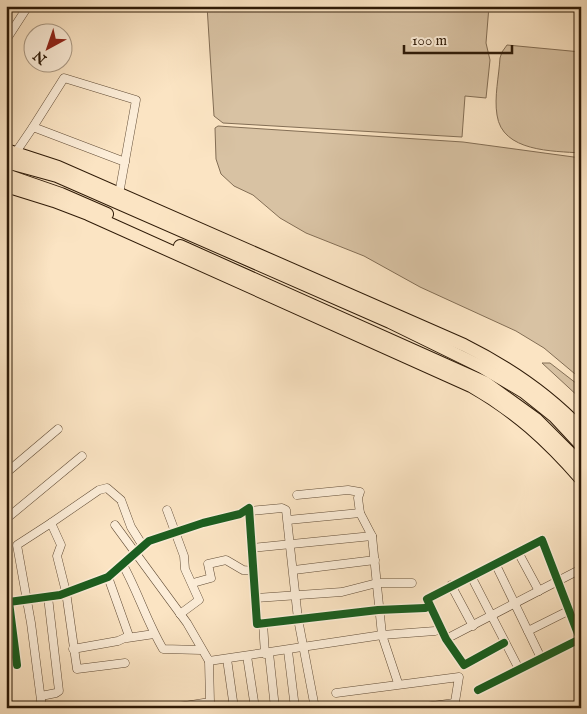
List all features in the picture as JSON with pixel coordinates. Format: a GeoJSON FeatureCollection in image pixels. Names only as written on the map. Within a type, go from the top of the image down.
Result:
{"type":"FeatureCollection","features":[{"type":"Feature","properties":{"kind":"main road"},"geometry":{"type":"LineString","coordinates":[[11,151],[493,360],[547,397],[581,429]]}},
{"type":"Feature","properties":{"kind":"main road"},"geometry":{"type":"LineString","coordinates":[[6,162],[116,195],[482,366],[539,404],[554,416],[581,445]]}},
{"type":"Feature","properties":{"kind":"main road"},"geometry":{"type":"LineString","coordinates":[[6,175],[61,194],[90,211],[471,386],[524,420],[581,479]]}},
{"type":"Feature","properties":{"kind":"main road"},"geometry":{"type":"LineString","coordinates":[[6,186],[90,211],[486,382],[536,419],[581,464]]}},
{"type":"Feature","properties":{"kind":"street"},"geometry":{"type":"LineString","coordinates":[[6,40],[28,6]]}},
{"type":"Feature","properties":{"kind":"street"},"geometry":{"type":"LineString","coordinates":[[11,151],[33,127],[64,78],[136,100],[125,162],[116,195]]}},
{"type":"Feature","properties":{"kind":"street"},"geometry":{"type":"LineString","coordinates":[[33,127],[125,162]]}},
{"type":"Feature","properties":{"kind":"street"},"geometry":{"type":"LineString","coordinates":[[6,473],[58,429]]}},
{"type":"Feature","properties":{"kind":"street"},"geometry":{"type":"LineString","coordinates":[[6,519],[82,456]]}},
{"type":"Feature","properties":{"kind":"street"},"geometry":{"type":"LineString","coordinates":[[42,708],[28,600],[17,545],[99,490],[106,488],[121,500],[131,527],[143,546]]}},
{"type":"Feature","properties":{"kind":"street"},"geometry":{"type":"LineString","coordinates":[[297,495],[348,490],[360,492],[358,498],[360,513],[372,536],[382,635],[398,684]]}},
{"type":"Feature","properties":{"kind":"street"},"geometry":{"type":"LineString","coordinates":[[17,665],[10,602],[48,597],[108,577],[149,541],[203,522],[240,514],[250,508],[250,511],[284,508],[288,520],[298,619],[315,708]]}},
{"type":"Feature","properties":{"kind":"street"},"geometry":{"type":"LineString","coordinates":[[167,510],[176,533],[185,569],[193,583],[199,600],[180,614]]}},
{"type":"Feature","properties":{"kind":"street"},"geometry":{"type":"LineString","coordinates":[[250,511],[257,624],[378,610],[425,608]]}},
{"type":"Feature","properties":{"kind":"street"},"geometry":{"type":"LineString","coordinates":[[288,520],[360,513]]}},
{"type":"Feature","properties":{"kind":"street"},"geometry":{"type":"LineString","coordinates":[[51,523],[61,545],[57,556],[66,592],[77,670],[125,663]]}},
{"type":"Feature","properties":{"kind":"street"},"geometry":{"type":"LineString","coordinates":[[114,525],[180,614],[209,661],[210,702],[172,708]]}},
{"type":"Feature","properties":{"kind":"street"},"geometry":{"type":"LineString","coordinates":[[252,548],[372,536]]}},
{"type":"Feature","properties":{"kind":"street"},"geometry":{"type":"LineString","coordinates":[[478,690],[580,639],[542,540],[427,599],[446,639],[464,665],[504,643]]}},
{"type":"Feature","properties":{"kind":"street"},"geometry":{"type":"LineString","coordinates":[[518,552],[539,591]]}},
{"type":"Feature","properties":{"kind":"street"},"geometry":{"type":"LineString","coordinates":[[193,583],[211,578],[208,564],[226,560],[243,570],[253,570]]}},
{"type":"Feature","properties":{"kind":"street"},"geometry":{"type":"LineString","coordinates":[[294,570],[375,560]]}},
{"type":"Feature","properties":{"kind":"street"},"geometry":{"type":"LineString","coordinates":[[123,565],[138,592],[154,634],[163,649],[201,650]]}},
{"type":"Feature","properties":{"kind":"street"},"geometry":{"type":"LineString","coordinates":[[496,565],[541,658]]}},
{"type":"Feature","properties":{"kind":"street"},"geometry":{"type":"LineString","coordinates":[[446,639],[581,569]]}},
{"type":"Feature","properties":{"kind":"street"},"geometry":{"type":"LineString","coordinates":[[471,576],[519,669]]}},
{"type":"Feature","properties":{"kind":"street"},"geometry":{"type":"LineString","coordinates":[[108,577],[128,636],[127,638]]}},
{"type":"Feature","properties":{"kind":"street"},"geometry":{"type":"LineString","coordinates":[[256,598],[342,592],[377,583],[412,583]]}},
{"type":"Feature","properties":{"kind":"street"},"geometry":{"type":"LineString","coordinates":[[452,585],[473,626]]}},
{"type":"Feature","properties":{"kind":"street"},"geometry":{"type":"LineString","coordinates":[[41,696],[59,691],[48,597]]}},
{"type":"Feature","properties":{"kind":"street"},"geometry":{"type":"LineString","coordinates":[[528,631],[568,611]]}},
{"type":"Feature","properties":{"kind":"street"},"geometry":{"type":"LineString","coordinates":[[263,623],[275,708]]}},
{"type":"Feature","properties":{"kind":"street"},"geometry":{"type":"LineString","coordinates":[[209,661],[288,651],[304,646],[382,635],[435,631]]}},
{"type":"Feature","properties":{"kind":"street"},"geometry":{"type":"LineString","coordinates":[[73,648],[154,634]]}},
{"type":"Feature","properties":{"kind":"street"},"geometry":{"type":"LineString","coordinates":[[288,651],[295,708]]}},
{"type":"Feature","properties":{"kind":"street"},"geometry":{"type":"LineString","coordinates":[[247,656],[255,708]]}},
{"type":"Feature","properties":{"kind":"street"},"geometry":{"type":"LineString","coordinates":[[227,659],[234,708]]}},
{"type":"Feature","properties":{"kind":"street"},"geometry":{"type":"LineString","coordinates":[[336,693],[459,677],[454,706],[418,708]]}},
{"type":"Feature","properties":{"kind":"shaded area"},"geometry":{"type":"Polygon","coordinates":[[[207,6],[489,6],[486,43],[490,60],[486,98],[465,96],[462,137],[223,123],[214,116],[207,6]]]}},
{"type":"Feature","properties":{"kind":"shaded area"},"geometry":{"type":"Polygon","coordinates":[[[507,45],[581,52],[581,153],[530,147],[518,143],[508,136],[501,127],[497,115],[496,94],[500,58],[507,45]]]}},
{"type":"Feature","properties":{"kind":"shaded area"},"geometry":{"type":"Polygon","coordinates":[[[218,126],[463,142],[581,158],[581,379],[544,348],[516,331],[420,287],[364,256],[306,233],[280,218],[253,195],[234,186],[221,174],[216,159],[215,128],[218,126]]]}},
{"type":"Feature","properties":{"kind":"shaded area"},"geometry":{"type":"Polygon","coordinates":[[[542,363],[550,363],[581,387],[581,399],[542,363]]]}},
{"type":"Feature","properties":{"kind":"cycle path"},"geometry":{"type":"LineString","coordinates":[[17,665],[9,602],[60,595],[108,577],[149,541],[203,523],[240,514],[249,508],[257,624],[378,610],[425,608]]}},
{"type":"Feature","properties":{"kind":"cycle path"},"geometry":{"type":"LineString","coordinates":[[478,690],[580,639],[542,540],[427,599],[446,639],[464,665],[504,643]]}}]}
